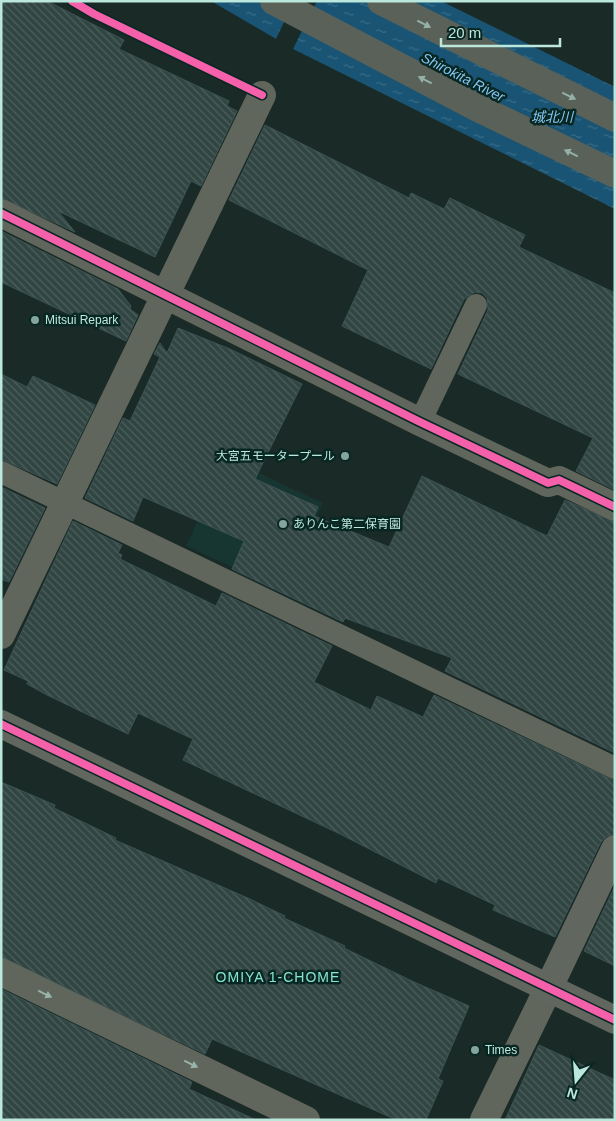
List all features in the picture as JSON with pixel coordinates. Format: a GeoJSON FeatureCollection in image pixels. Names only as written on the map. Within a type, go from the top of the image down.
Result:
{"type":"FeatureCollection","features":[{"type":"Feature","properties":{"kind":"highway"},"geometry":{"type":"LineString","coordinates":[[274,1],[482,110],[615,174]]}},
{"type":"Feature","properties":{"kind":"highway"},"geometry":{"type":"LineString","coordinates":[[381,1],[615,118]]}},
{"type":"Feature","properties":{"kind":"street"},"geometry":{"type":"LineString","coordinates":[[1,634],[262,95]]}},
{"type":"Feature","properties":{"kind":"street"},"geometry":{"type":"LineString","coordinates":[[1,213],[166,293],[420,422],[548,483],[559,480],[615,507]]}},
{"type":"Feature","properties":{"kind":"street"},"geometry":{"type":"LineString","coordinates":[[1,724],[615,1020]]}},
{"type":"Feature","properties":{"kind":"street"},"geometry":{"type":"LineString","coordinates":[[484,1120],[615,848]]}},
{"type":"Feature","properties":{"kind":"street"},"geometry":{"type":"LineString","coordinates":[[1,972],[306,1120]]}},
{"type":"Feature","properties":{"kind":"lane"},"geometry":{"type":"LineString","coordinates":[[420,422],[476,305]]}},
{"type":"Feature","properties":{"kind":"lane"},"geometry":{"type":"LineString","coordinates":[[1,472],[615,768]]}},
{"type":"Feature","properties":{"kind":"shaded area"},"geometry":{"type":"Polygon","coordinates":[[[227,458],[323,503],[282,590],[186,546],[227,458]]]}},
{"type":"Feature","properties":{"kind":"water","name":"城北川"},"geometry":{"type":"Polygon","coordinates":[[[211,1],[441,1],[615,87],[615,209],[295,50],[211,1]]]}},
{"type":"Feature","properties":{"kind":"pier"},"geometry":{"type":"Polygon","coordinates":[[[294,1],[317,1],[292,51],[275,41],[294,1]]]}},
{"type":"Feature","properties":{"kind":"building"},"geometry":{"type":"Polygon","coordinates":[[[1,1],[47,1],[124,40],[119,49],[229,101],[227,106],[237,111],[201,186],[191,181],[155,257],[58,211],[75,232],[1,198],[1,1]]]}},
{"type":"Feature","properties":{"kind":"building"},"geometry":{"type":"Polygon","coordinates":[[[265,125],[409,198],[411,193],[444,209],[450,198],[525,235],[519,247],[615,293],[615,490],[576,471],[593,438],[458,374],[488,310],[487,298],[482,293],[475,292],[464,299],[431,369],[342,326],[368,270],[229,200],[265,125]]]}},
{"type":"Feature","properties":{"kind":"building"},"geometry":{"type":"Polygon","coordinates":[[[1,231],[118,289],[131,306],[130,309],[138,315],[126,341],[1,282],[1,231]]]}},
{"type":"Feature","properties":{"kind":"building"},"geometry":{"type":"Polygon","coordinates":[[[178,328],[230,349],[302,384],[255,479],[318,507],[314,516],[389,547],[422,476],[547,536],[565,500],[615,522],[615,753],[445,671],[452,658],[345,618],[343,622],[232,569],[244,541],[143,497],[133,521],[85,498],[123,418],[130,421],[160,357],[154,354],[160,343],[167,353],[178,328]]]}},
{"type":"Feature","properties":{"kind":"building"},"geometry":{"type":"Polygon","coordinates":[[[1,374],[27,387],[33,376],[95,405],[57,484],[1,459],[1,374]]]}},
{"type":"Feature","properties":{"kind":"building"},"geometry":{"type":"Polygon","coordinates":[[[1,487],[45,508],[9,582],[1,579],[1,487]]]}},
{"type":"Feature","properties":{"kind":"building"},"geometry":{"type":"Polygon","coordinates":[[[73,521],[122,545],[118,553],[122,555],[120,559],[216,606],[222,593],[332,646],[314,682],[371,710],[377,696],[423,717],[434,695],[615,781],[615,834],[607,836],[601,842],[555,937],[493,910],[495,905],[438,878],[436,883],[340,834],[183,760],[193,739],[138,713],[128,734],[47,695],[27,684],[28,681],[4,670],[73,521]]]}},
{"type":"Feature","properties":{"kind":"building"},"geometry":{"type":"Polygon","coordinates":[[[1,782],[55,805],[54,808],[116,838],[115,840],[250,899],[285,916],[284,918],[345,946],[344,948],[469,1006],[438,1079],[443,1081],[426,1120],[397,1120],[212,1039],[205,1054],[1,957],[1,782]]]}},
{"type":"Feature","properties":{"kind":"building"},"geometry":{"type":"Polygon","coordinates":[[[615,886],[615,966],[584,951],[615,886]]]}},
{"type":"Feature","properties":{"kind":"building"},"geometry":{"type":"Polygon","coordinates":[[[1,989],[192,1082],[189,1089],[256,1120],[1,1120],[1,989]]]}},
{"type":"Feature","properties":{"kind":"building"},"geometry":{"type":"Polygon","coordinates":[[[539,1045],[615,1080],[615,1120],[505,1120],[539,1045]]]}},
{"type":"Feature","properties":{"kind":"cycle path"},"geometry":{"type":"LineString","coordinates":[[72,1],[94,14],[262,95]]}},
{"type":"Feature","properties":{"kind":"cycle path"},"geometry":{"type":"LineString","coordinates":[[1,213],[420,422],[548,483],[559,480],[615,507]]}},
{"type":"Feature","properties":{"kind":"cycle path"},"geometry":{"type":"LineString","coordinates":[[1,724],[615,1020]]}},
{"type":"Feature","properties":{"kind":"place","name":"Mitsui Repark"},"geometry":{"type":"Point","coordinates":[35,320]}},
{"type":"Feature","properties":{"kind":"place","name":"大宮五モータープール"},"geometry":{"type":"Point","coordinates":[345,456]}},
{"type":"Feature","properties":{"kind":"place","name":"ありんこ第二保育園"},"geometry":{"type":"Point","coordinates":[283,524]}},
{"type":"Feature","properties":{"kind":"place","name":"Times"},"geometry":{"type":"Point","coordinates":[475,1050]}},
{"type":"Feature","properties":{"kind":"district","name":"OMIYA 1-CHOME"},"geometry":{"type":"Point","coordinates":[278,977]}},
{"type":"Feature","properties":{"kind":"water label","name":"Shirokita River"},"geometry":{"type":"Point","coordinates":[463,77]}}]}
